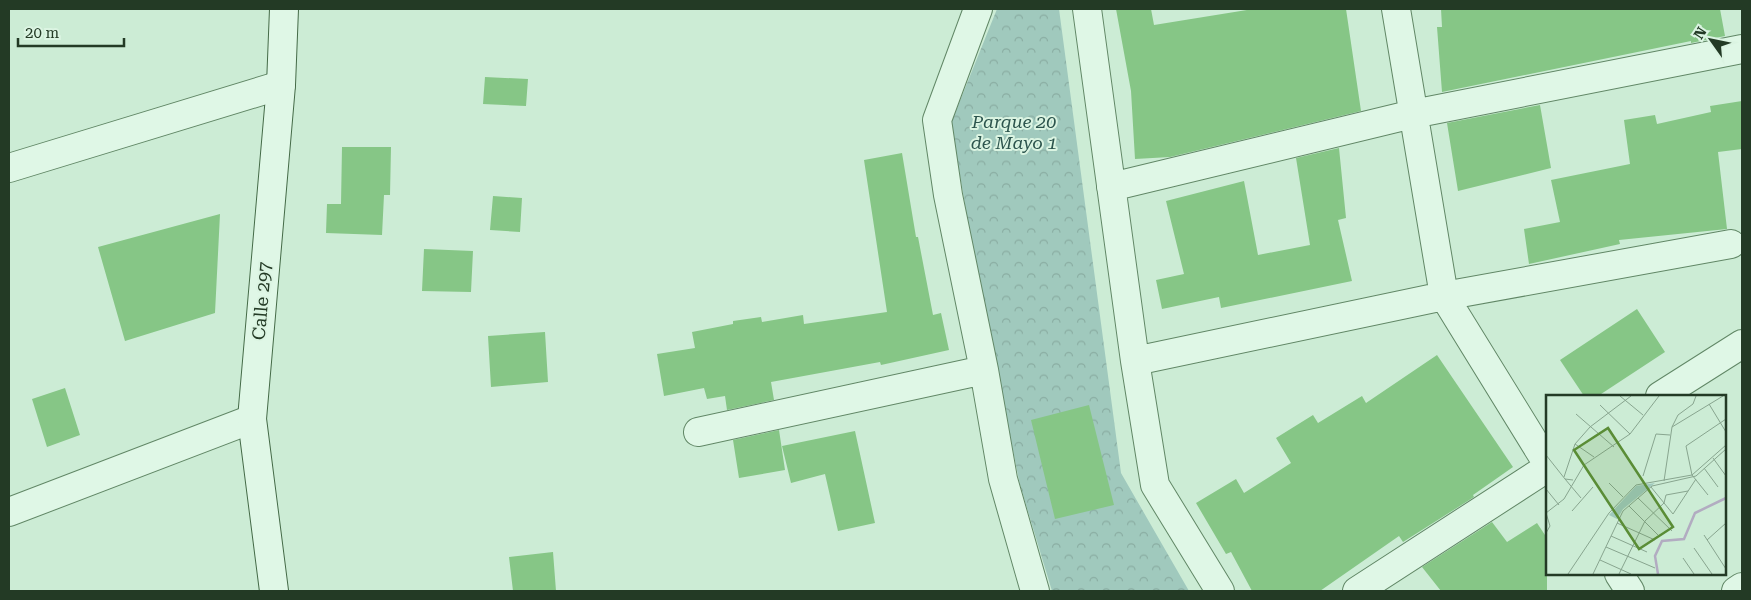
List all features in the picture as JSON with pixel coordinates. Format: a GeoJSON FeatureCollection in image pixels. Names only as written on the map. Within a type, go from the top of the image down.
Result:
{"type":"FeatureCollection","features":[{"type":"Feature","properties":{"kind":"street","name":"Calle 297"},"geometry":{"type":"LineString","coordinates":[[274,591],[252,419],[281,86],[284,9]]}},
{"type":"Feature","properties":{"kind":"street"},"geometry":{"type":"LineString","coordinates":[[978,9],[937,120],[948,195],[984,370],[1003,479],[1035,591]]}},
{"type":"Feature","properties":{"kind":"street"},"geometry":{"type":"LineString","coordinates":[[1087,9],[1135,361],[1155,485],[1220,591]]}},
{"type":"Feature","properties":{"kind":"street"},"geometry":{"type":"LineString","coordinates":[[1396,9],[1444,296],[1546,461]]}},
{"type":"Feature","properties":{"kind":"street"},"geometry":{"type":"LineString","coordinates":[[1112,187],[1413,114],[1742,49]]}},
{"type":"Feature","properties":{"kind":"street"},"geometry":{"type":"LineString","coordinates":[[9,168],[281,86]]}},
{"type":"Feature","properties":{"kind":"street"},"geometry":{"type":"LineString","coordinates":[[1135,361],[1444,296],[1731,244]]}},
{"type":"Feature","properties":{"kind":"street"},"geometry":{"type":"LineString","coordinates":[[1662,395],[1742,344]]}},
{"type":"Feature","properties":{"kind":"street"},"geometry":{"type":"LineString","coordinates":[[698,432],[984,370]]}},
{"type":"Feature","properties":{"kind":"street"},"geometry":{"type":"LineString","coordinates":[[9,512],[252,419]]}},
{"type":"Feature","properties":{"kind":"street"},"geometry":{"type":"LineString","coordinates":[[1357,591],[1546,469]]}},
{"type":"Feature","properties":{"kind":"street"},"geometry":{"type":"LineString","coordinates":[[1620,575],[1630,591]]}},
{"type":"Feature","properties":{"kind":"street"},"geometry":{"type":"LineString","coordinates":[[1736,591],[1742,587]]}},
{"type":"Feature","properties":{"kind":"green space","name":"Parque 20 de Mayo 1"},"geometry":{"type":"Polygon","coordinates":[[[997,9],[1059,9],[1121,473],[1189,591],[1052,591],[1020,485],[978,281],[951,123],[997,9]]]}},
{"type":"Feature","properties":{"kind":"building"},"geometry":{"type":"Polygon","coordinates":[[[1116,9],[1151,9],[1154,25],[1253,9],[1346,9],[1361,111],[1170,157],[1135,159],[1131,91],[1116,9]]]}},
{"type":"Feature","properties":{"kind":"building"},"geometry":{"type":"Polygon","coordinates":[[[1441,9],[1720,9],[1725,36],[1691,43],[1691,41],[1442,92],[1437,27],[1442,27],[1441,9]]]}},
{"type":"Feature","properties":{"kind":"building"},"geometry":{"type":"Polygon","coordinates":[[[485,77],[528,79],[526,106],[483,104],[485,77]]]}},
{"type":"Feature","properties":{"kind":"building"},"geometry":{"type":"Polygon","coordinates":[[[1742,101],[1742,149],[1718,152],[1727,229],[1619,240],[1620,244],[1529,264],[1524,229],[1560,222],[1551,180],[1630,164],[1624,120],[1655,115],[1657,124],[1711,112],[1710,106],[1742,101]]]}},
{"type":"Feature","properties":{"kind":"building"},"geometry":{"type":"Polygon","coordinates":[[[1540,105],[1551,168],[1458,191],[1447,123],[1540,105]]]}},
{"type":"Feature","properties":{"kind":"building"},"geometry":{"type":"Polygon","coordinates":[[[342,147],[391,147],[390,195],[384,195],[382,235],[326,233],[327,204],[341,204],[342,147]]]}},
{"type":"Feature","properties":{"kind":"building"},"geometry":{"type":"Polygon","coordinates":[[[1339,148],[1346,218],[1338,220],[1352,281],[1221,308],[1219,297],[1162,309],[1156,280],[1184,274],[1166,201],[1244,181],[1258,255],[1310,245],[1296,158],[1339,148]]]}},
{"type":"Feature","properties":{"kind":"building"},"geometry":{"type":"Polygon","coordinates":[[[902,153],[916,237],[918,237],[933,315],[941,313],[949,350],[881,365],[880,362],[771,382],[774,400],[727,410],[725,396],[707,399],[704,388],[664,396],[657,354],[695,348],[692,332],[733,324],[733,321],[761,317],[762,322],[803,315],[804,324],[887,312],[864,160],[902,153]]]}},
{"type":"Feature","properties":{"kind":"building"},"geometry":{"type":"Polygon","coordinates":[[[493,196],[522,198],[520,232],[490,230],[493,196]]]}},
{"type":"Feature","properties":{"kind":"building"},"geometry":{"type":"Polygon","coordinates":[[[220,214],[215,313],[125,341],[98,247],[220,214]]]}},
{"type":"Feature","properties":{"kind":"building"},"geometry":{"type":"Polygon","coordinates":[[[424,249],[473,251],[471,292],[422,291],[424,249]]]}},
{"type":"Feature","properties":{"kind":"building"},"geometry":{"type":"Polygon","coordinates":[[[1637,309],[1665,352],[1600,395],[1583,395],[1560,360],[1637,309]]]}},
{"type":"Feature","properties":{"kind":"building"},"geometry":{"type":"Polygon","coordinates":[[[545,332],[548,382],[491,387],[488,336],[545,332]]]}},
{"type":"Feature","properties":{"kind":"building"},"geometry":{"type":"Polygon","coordinates":[[[1437,355],[1513,467],[1473,495],[1474,497],[1403,542],[1399,536],[1320,591],[1252,591],[1231,552],[1226,554],[1196,503],[1236,479],[1244,493],[1291,463],[1276,438],[1313,415],[1318,423],[1362,396],[1366,403],[1437,355]]]}},
{"type":"Feature","properties":{"kind":"building"},"geometry":{"type":"Polygon","coordinates":[[[65,388],[80,435],[47,447],[32,399],[65,388]]]}},
{"type":"Feature","properties":{"kind":"building"},"geometry":{"type":"Polygon","coordinates":[[[1089,405],[1114,505],[1055,519],[1031,420],[1089,405]]]}},
{"type":"Feature","properties":{"kind":"building"},"geometry":{"type":"Polygon","coordinates":[[[779,430],[785,470],[739,478],[733,440],[779,430]]]}},
{"type":"Feature","properties":{"kind":"building"},"geometry":{"type":"Polygon","coordinates":[[[855,431],[875,523],[838,531],[825,474],[791,483],[782,446],[855,431]]]}},
{"type":"Feature","properties":{"kind":"building"},"geometry":{"type":"Polygon","coordinates":[[[1492,522],[1507,542],[1537,523],[1546,536],[1547,591],[1441,591],[1422,567],[1492,522]]]}},
{"type":"Feature","properties":{"kind":"building"},"geometry":{"type":"Polygon","coordinates":[[[553,552],[556,591],[513,591],[509,557],[553,552]]]}}]}
